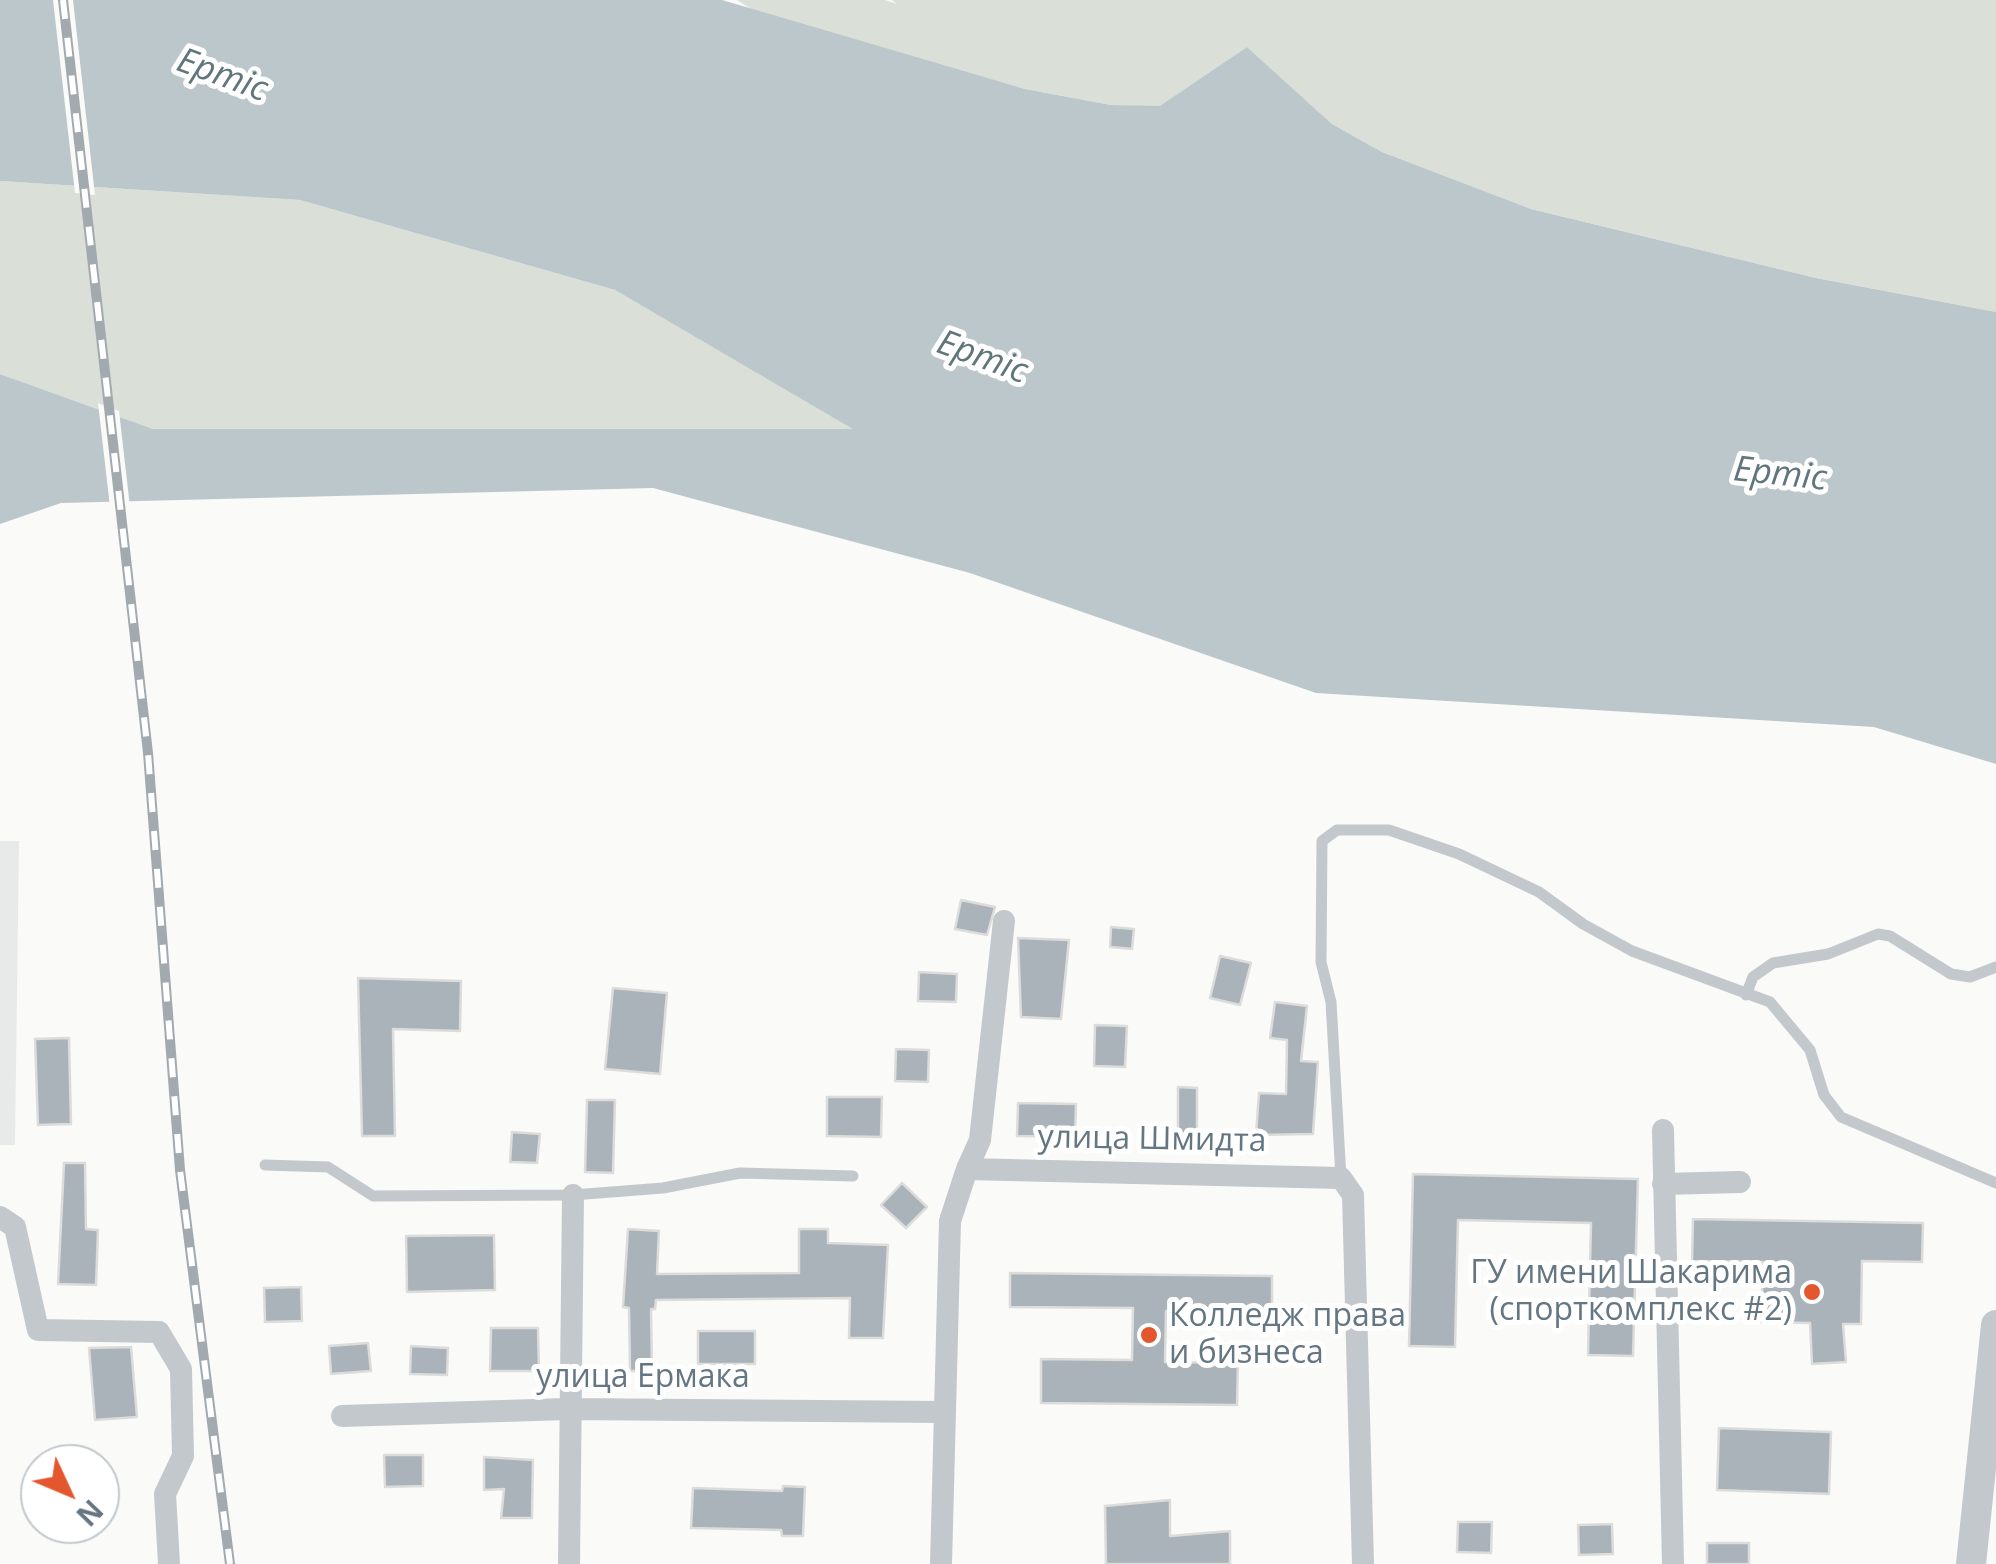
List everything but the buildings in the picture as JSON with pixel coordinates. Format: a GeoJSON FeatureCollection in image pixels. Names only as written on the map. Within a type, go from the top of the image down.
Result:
{"type":"FeatureCollection","features":[{"type":"Feature","properties":{"kind":"street"},"geometry":{"type":"LineString","coordinates":[[941,1564],[950,1221],[980,1140],[1004,921]]}},
{"type":"Feature","properties":{"kind":"street"},"geometry":{"type":"LineString","coordinates":[[1662,1130],[1673,1564]]}},
{"type":"Feature","properties":{"kind":"street","name":"улица Шмидта"},"geometry":{"type":"LineString","coordinates":[[967,1170],[1347,1187]]}},
{"type":"Feature","properties":{"kind":"street"},"geometry":{"type":"LineString","coordinates":[[1663,1184],[1740,1182]]}},
{"type":"Feature","properties":{"kind":"street"},"geometry":{"type":"LineString","coordinates":[[1347,1187],[1364,1564]]}},
{"type":"Feature","properties":{"kind":"street"},"geometry":{"type":"LineString","coordinates":[[569,1564],[567,1409],[572,1195]]}},
{"type":"Feature","properties":{"kind":"street"},"geometry":{"type":"LineString","coordinates":[[0,1217],[15,1227],[38,1330],[159,1332],[181,1369],[183,1456],[165,1494],[169,1564]]}},
{"type":"Feature","properties":{"kind":"street"},"geometry":{"type":"LineString","coordinates":[[1971,1564],[1996,1325]]}},
{"type":"Feature","properties":{"kind":"street","name":"улица Ермака"},"geometry":{"type":"LineString","coordinates":[[342,1416],[567,1409],[944,1412]]}},
{"type":"Feature","properties":{"kind":"lane"},"geometry":{"type":"LineString","coordinates":[[1347,1187],[1331,1002],[1320,962],[1322,842],[1329,832],[1389,830],[1423,840],[1539,892],[1583,924],[1632,951],[1770,1002],[1810,1050],[1824,1094],[1841,1117],[1996,1183]]}},
{"type":"Feature","properties":{"kind":"lane"},"geometry":{"type":"LineString","coordinates":[[1746,995],[1752,977],[1773,963],[1828,954],[1878,934],[1890,936],[1951,974],[1970,977],[1996,968]]}},
{"type":"Feature","properties":{"kind":"lane"},"geometry":{"type":"LineString","coordinates":[[265,1165],[328,1167],[373,1196],[572,1195],[662,1188],[723,1174],[853,1176]]}},
{"type":"Feature","properties":{"kind":"shaded area"},"geometry":{"type":"Polygon","coordinates":[[[737,0],[885,0],[897,4],[892,0],[1996,0],[1996,312],[1816,278],[1531,209],[1382,152],[1332,124],[1247,47],[1160,107],[1111,105],[1025,89],[821,31],[751,9],[737,0]]]}},
{"type":"Feature","properties":{"kind":"shaded area"},"geometry":{"type":"Polygon","coordinates":[[[0,181],[300,200],[615,290],[855,429],[153,429],[0,374],[0,181]]]}},
{"type":"Feature","properties":{"kind":"shaded area"},"geometry":{"type":"Polygon","coordinates":[[[0,841],[19,841],[15,1145],[0,1145],[0,841]]]}},
{"type":"Feature","properties":{"kind":"water","name":"Ертіс"},"geometry":{"type":"Polygon","coordinates":[[[0,0],[722,0],[1025,89],[1111,105],[1160,106],[1247,47],[1332,124],[1382,152],[1531,209],[1816,278],[1996,312],[1996,764],[1874,727],[1316,693],[970,573],[653,488],[61,503],[0,524],[0,374],[153,429],[853,429],[615,290],[300,200],[0,181],[0,0]]]}},
{"type":"Feature","properties":{"kind":"pier"},"geometry":{"type":"Polygon","coordinates":[[[53,0],[73,0],[95,195],[75,193],[53,0]]]}},
{"type":"Feature","properties":{"kind":"pier"},"geometry":{"type":"Polygon","coordinates":[[[98,403],[119,411],[130,507],[110,507],[98,403]]]}},
{"type":"Feature","properties":{"kind":"railway"},"geometry":{"type":"LineString","coordinates":[[63,0],[148,753],[180,1170],[230,1564]]}},
{"type":"Feature","properties":{"kind":"place","name":"ГУ имени Шакарима (спорткомплекс #2)"},"geometry":{"type":"Point","coordinates":[1812,1292]}},
{"type":"Feature","properties":{"kind":"place","name":"Колледж права и бизнеса"},"geometry":{"type":"Point","coordinates":[1149,1335]}}]}
